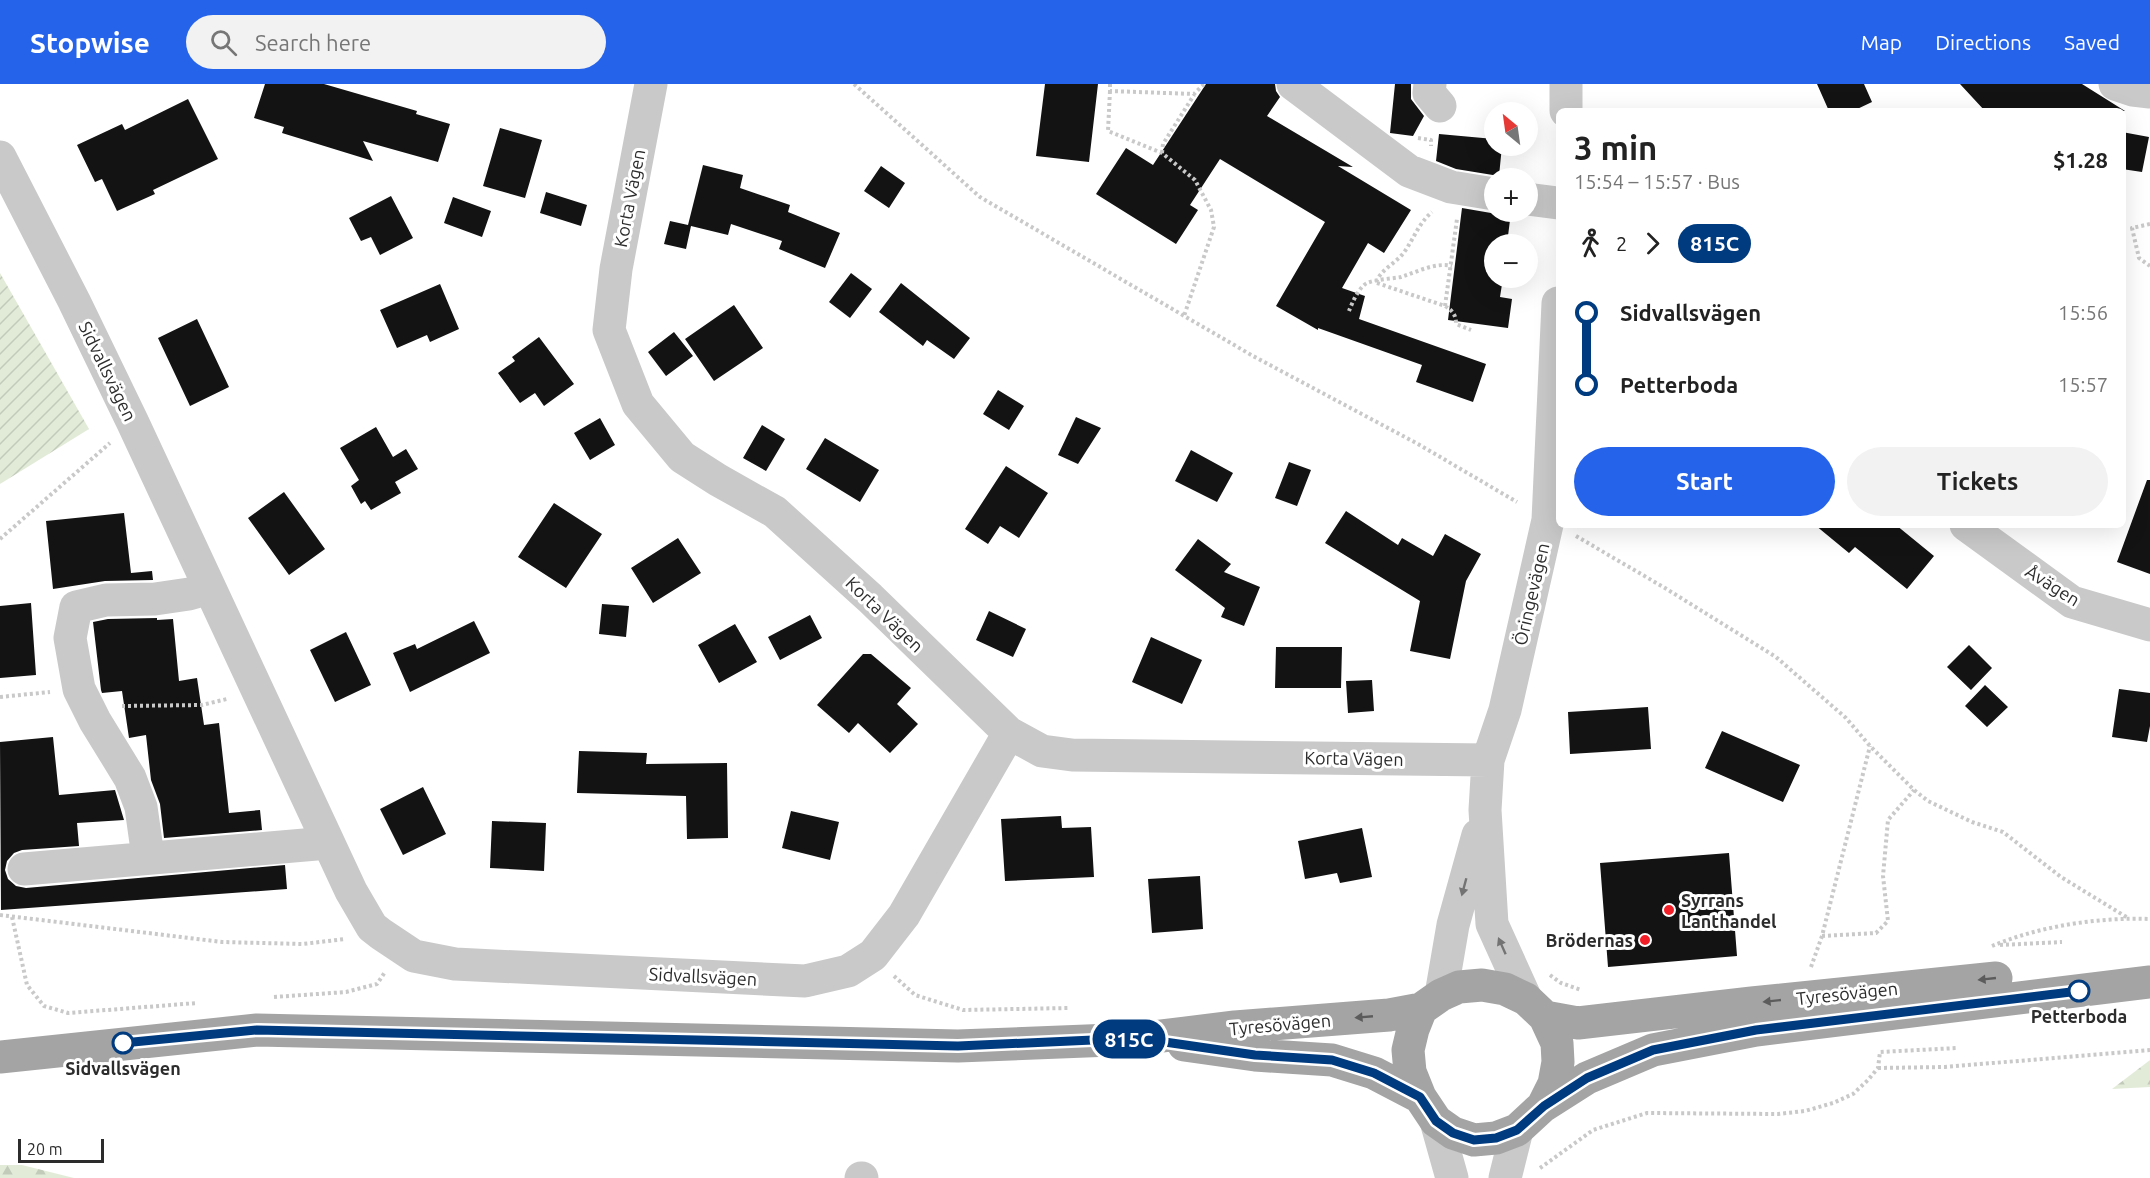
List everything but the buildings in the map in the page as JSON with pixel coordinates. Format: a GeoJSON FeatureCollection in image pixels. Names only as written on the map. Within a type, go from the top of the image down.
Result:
{"type":"FeatureCollection","features":[{"type":"Feature","properties":{"kind":"main road","name":"Tyresövägen"},"geometry":{"type":"LineString","coordinates":[[0,1057],[257,1030],[958,1046],[1137,1038],[1235,1027],[1389,1015],[1431,1002],[1459,987],[1482,985],[1504,989],[1535,1008],[1578,1023],[1752,1002],[2150,963]]}},
{"type":"Feature","properties":{"kind":"main road","name":"Tyresövägen"},"geometry":{"type":"LineString","coordinates":[[1137,1038],[1255,1055],[1332,1060],[1374,1073],[1428,1109],[1453,1133],[1474,1140],[1496,1138],[1517,1130],[1544,1106],[1587,1078],[1653,1050],[1756,1030],[2150,982]]}},
{"type":"Feature","properties":{"kind":"main road"},"geometry":{"type":"LineString","coordinates":[[1428,1109],[1410,1072],[1408,1050],[1413,1029],[1431,1002]]}},
{"type":"Feature","properties":{"kind":"main road","name":"Tyresövägen"},"geometry":{"type":"LineString","coordinates":[[1535,1008],[1557,1043],[1558,1062],[1554,1084],[1544,1106]]}},
{"type":"Feature","properties":{"kind":"street","name":"Korta Vägen"},"geometry":{"type":"LineString","coordinates":[[651,84],[616,269],[609,330],[638,404],[682,457],[775,512],[870,598],[1009,733],[1042,751],[1072,754],[1488,760]]}},
{"type":"Feature","properties":{"kind":"street"},"geometry":{"type":"LineString","coordinates":[[1293,84],[1375,147],[1448,197],[1484,195]]}},
{"type":"Feature","properties":{"kind":"street"},"geometry":{"type":"LineString","coordinates":[[1566,84],[1566,108]]}},
{"type":"Feature","properties":{"kind":"street"},"geometry":{"type":"LineString","coordinates":[[2115,84],[2133,90],[2150,92]]}},
{"type":"Feature","properties":{"kind":"street","name":"Sidvallsvägen"},"geometry":{"type":"LineString","coordinates":[[0,157],[133,423],[328,843],[372,927],[414,956],[455,964],[805,981],[848,971],[873,955],[904,915],[1009,733]]}},
{"type":"Feature","properties":{"kind":"street"},"geometry":{"type":"LineString","coordinates":[[1538,200],[1556,203]]}},
{"type":"Feature","properties":{"kind":"street","name":"Öringevägen"},"geometry":{"type":"LineString","coordinates":[[1535,1008],[1492,924],[1485,810],[1488,760],[1505,710],[1548,520],[1556,346]]}},
{"type":"Feature","properties":{"kind":"street","name":"Åvägen"},"geometry":{"type":"LineString","coordinates":[[1970,528],[2072,602],[2150,625]]}},
{"type":"Feature","properties":{"kind":"street"},"geometry":{"type":"LineString","coordinates":[[147,857],[141,807],[130,778],[95,721],[79,689],[70,638],[76,607],[106,600],[154,599],[189,594],[210,588]]}},
{"type":"Feature","properties":{"kind":"street","name":"Öringevägen"},"geometry":{"type":"LineString","coordinates":[[1431,1002],[1485,810]]}},
{"type":"Feature","properties":{"kind":"street"},"geometry":{"type":"LineString","coordinates":[[24,868],[328,843]]}},
{"type":"Feature","properties":{"kind":"street"},"geometry":{"type":"LineString","coordinates":[[1428,1109],[1452,1178]]}},
{"type":"Feature","properties":{"kind":"street"},"geometry":{"type":"LineString","coordinates":[[1517,1130],[1520,1175]]}},
{"type":"Feature","properties":{"kind":"path"},"geometry":{"type":"LineString","coordinates":[[854,84],[980,197],[1253,356],[1418,444],[1556,525]]}},
{"type":"Feature","properties":{"kind":"path"},"geometry":{"type":"LineString","coordinates":[[1110,84],[1108,131],[1162,153],[1195,180],[1211,210],[1214,226],[1184,316]]}},
{"type":"Feature","properties":{"kind":"path"},"geometry":{"type":"LineString","coordinates":[[1162,153],[1164,144],[1194,94],[1203,84]]}},
{"type":"Feature","properties":{"kind":"path"},"geometry":{"type":"LineString","coordinates":[[1110,92],[1194,94]]}},
{"type":"Feature","properties":{"kind":"path"},"geometry":{"type":"LineString","coordinates":[[1376,282],[1382,272],[1405,252],[1426,217],[1448,197],[1451,208],[1457,215],[1445,306]]}},
{"type":"Feature","properties":{"kind":"path"},"geometry":{"type":"LineString","coordinates":[[2150,224],[2132,228],[2139,258],[2150,266]]}},
{"type":"Feature","properties":{"kind":"path"},"geometry":{"type":"LineString","coordinates":[[1349,311],[1367,283],[1431,267],[1452,266]]}},
{"type":"Feature","properties":{"kind":"path"},"geometry":{"type":"LineString","coordinates":[[1376,282],[1445,306],[1453,312],[1456,324],[1471,330]]}},
{"type":"Feature","properties":{"kind":"path"},"geometry":{"type":"LineString","coordinates":[[0,539],[133,423]]}},
{"type":"Feature","properties":{"kind":"path"},"geometry":{"type":"LineString","coordinates":[[1562,528],[1665,588],[1776,657],[1846,718],[1870,746],[1928,801],[1972,822],[2003,832],[2061,877],[2128,918]]}},
{"type":"Feature","properties":{"kind":"path"},"geometry":{"type":"LineString","coordinates":[[95,721],[121,706],[202,705],[235,697],[257,688]]}},
{"type":"Feature","properties":{"kind":"path"},"geometry":{"type":"LineString","coordinates":[[0,697],[79,689]]}},
{"type":"Feature","properties":{"kind":"path"},"geometry":{"type":"LineString","coordinates":[[1818,969],[1810,968],[1822,936],[1870,746]]}},
{"type":"Feature","properties":{"kind":"path"},"geometry":{"type":"LineString","coordinates":[[1822,936],[1875,933],[1888,921],[1883,876],[1888,820],[1914,790]]}},
{"type":"Feature","properties":{"kind":"path"},"geometry":{"type":"LineString","coordinates":[[0,915],[222,942],[303,944],[381,934],[388,968],[377,984],[346,992],[263,998]]}},
{"type":"Feature","properties":{"kind":"path"},"geometry":{"type":"LineString","coordinates":[[12,917],[27,985],[44,1006],[68,1013],[204,1002]]}},
{"type":"Feature","properties":{"kind":"path"},"geometry":{"type":"LineString","coordinates":[[1985,950],[2040,929],[2128,918],[2150,919]]}},
{"type":"Feature","properties":{"kind":"path"},"geometry":{"type":"LineString","coordinates":[[1995,945],[2062,942]]}},
{"type":"Feature","properties":{"kind":"path"},"geometry":{"type":"LineString","coordinates":[[873,955],[915,995],[963,1010],[1070,1008]]}},
{"type":"Feature","properties":{"kind":"path"},"geometry":{"type":"LineString","coordinates":[[1548,973],[1562,983],[1589,991]]}},
{"type":"Feature","properties":{"kind":"path"},"geometry":{"type":"LineString","coordinates":[[1520,1175],[1539,1168],[1593,1130],[1647,1113],[1778,1114],[1805,1111],[1833,1103],[1852,1094],[1878,1068],[1880,1052],[1957,1048]]}},
{"type":"Feature","properties":{"kind":"path"},"geometry":{"type":"LineString","coordinates":[[1878,1068],[1946,1067],[2150,1050]]}},
{"type":"Feature","properties":{"kind":"green space"},"geometry":{"type":"Polygon","coordinates":[[[0,273],[89,429],[0,484],[0,273]]]}},
{"type":"Feature","properties":{"kind":"green space"},"geometry":{"type":"Polygon","coordinates":[[[2150,1060],[2150,1087],[2112,1089],[2150,1060]]]}},
{"type":"Feature","properties":{"kind":"green space"},"geometry":{"type":"Polygon","coordinates":[[[0,1165],[22,1165],[74,1178],[0,1178],[0,1165]]]}},
{"type":"Feature","properties":{"kind":"bus line","name":"815C"},"geometry":{"type":"LineString","coordinates":[[123,1043],[257,1030],[958,1046],[1137,1038],[1255,1055],[1332,1060],[1374,1073],[1420,1097],[1436,1121],[1453,1133],[1474,1140],[1496,1138],[1517,1130],[1544,1106],[1587,1078],[1653,1050],[1756,1030],[2079,991]]}},
{"type":"Feature","properties":{"kind":"place","name":"Syrrans Lanthandel"},"geometry":{"type":"Point","coordinates":[1669,910]}},
{"type":"Feature","properties":{"kind":"place","name":"Brödernas"},"geometry":{"type":"Point","coordinates":[1645,940]}},
{"type":"Feature","properties":{"kind":"place","name":"Petterboda"},"geometry":{"type":"Point","coordinates":[2079,991]}},
{"type":"Feature","properties":{"kind":"place","name":"Sidvallsvägen"},"geometry":{"type":"Point","coordinates":[123,1043]}}]}
